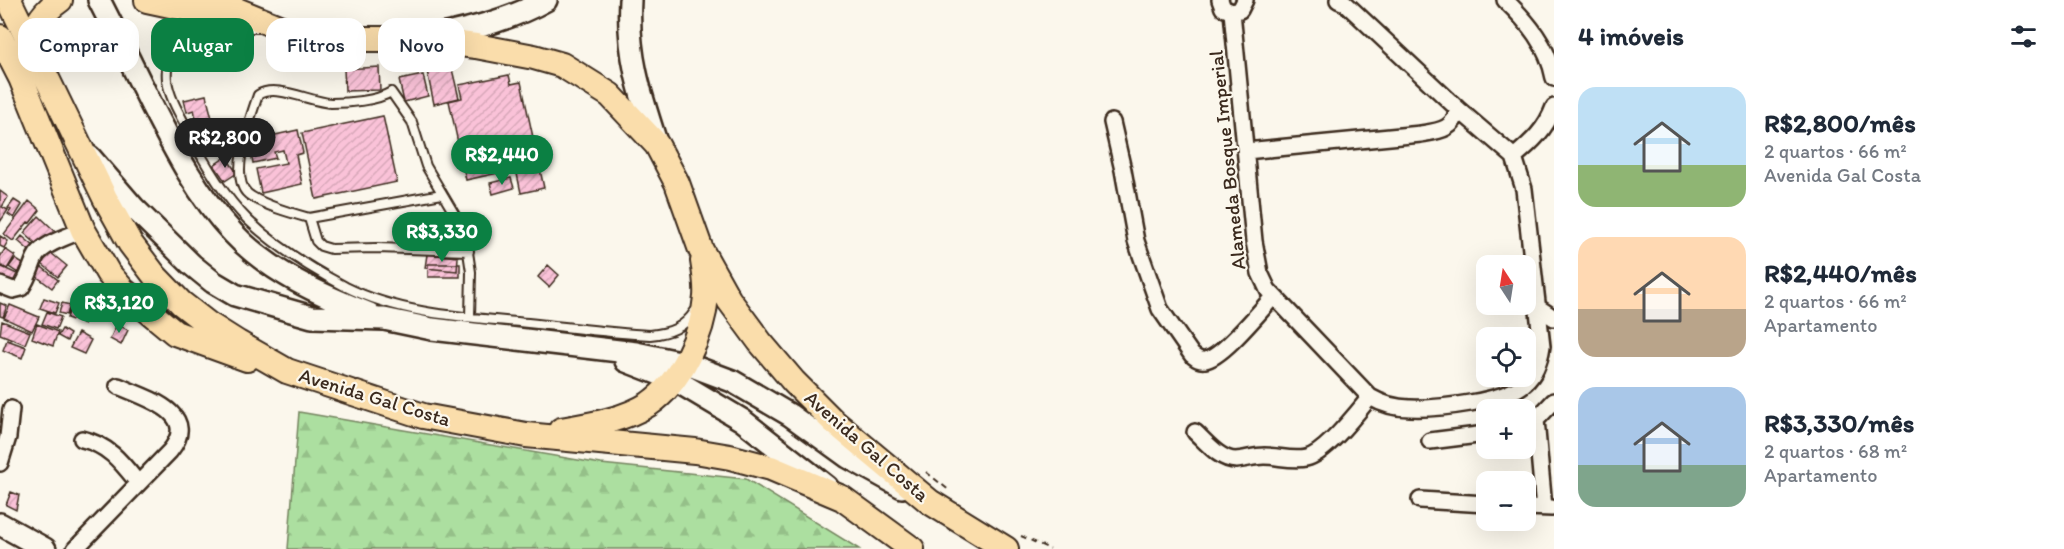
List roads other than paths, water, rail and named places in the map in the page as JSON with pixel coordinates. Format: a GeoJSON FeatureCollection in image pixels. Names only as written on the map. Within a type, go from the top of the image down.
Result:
{"type":"FeatureCollection","features":[{"type":"Feature","properties":{"kind":"main road","name":"Avenida Gal Costa"},"geometry":{"type":"LineString","coordinates":[[9,0],[18,18]]}},
{"type":"Feature","properties":{"kind":"main road"},"geometry":{"type":"LineString","coordinates":[[41,18],[60,0]]}},
{"type":"Feature","properties":{"kind":"main road"},"geometry":{"type":"LineString","coordinates":[[99,0],[172,145],[206,200],[234,234],[271,265],[313,290],[384,319]]}},
{"type":"Feature","properties":{"kind":"main road"},"geometry":{"type":"LineString","coordinates":[[147,0],[266,26]]}},
{"type":"Feature","properties":{"kind":"main road","name":"Avenida Gal Costa"},"geometry":{"type":"LineString","coordinates":[[212,0],[266,22]]}},
{"type":"Feature","properties":{"kind":"main road"},"geometry":{"type":"LineString","coordinates":[[465,30],[523,13],[546,0]]}},
{"type":"Feature","properties":{"kind":"main road"},"geometry":{"type":"LineString","coordinates":[[630,0],[628,27],[630,52],[657,145]]}},
{"type":"Feature","properties":{"kind":"main road"},"geometry":{"type":"LineString","coordinates":[[0,37],[21,78],[84,230],[108,273],[123,290],[175,333],[229,354],[287,370]]}},
{"type":"Feature","properties":{"kind":"main road","name":"Avenida Gal Costa"},"geometry":{"type":"LineString","coordinates":[[465,45],[534,57],[562,65],[610,95],[657,145],[677,183],[701,250],[729,300],[794,382],[833,422],[930,502],[1006,549]]}},
{"type":"Feature","properties":{"kind":"main road"},"geometry":{"type":"LineString","coordinates":[[21,78],[22,72]]}},
{"type":"Feature","properties":{"kind":"main road","name":"Avenida Gal Costa"},"geometry":{"type":"LineString","coordinates":[[44,72],[105,198],[130,243],[155,276],[182,303],[208,324],[287,370],[423,416],[526,435],[684,450],[730,457],[771,468],[842,498],[912,549]]}},
{"type":"Feature","properties":{"kind":"main road"},"geometry":{"type":"LineString","coordinates":[[80,146],[134,208],[192,265],[213,282],[235,295],[312,317],[384,319],[432,329],[591,348],[680,371],[732,381],[790,415],[848,457],[930,502]]}},
{"type":"Feature","properties":{"kind":"main road"},"geometry":{"type":"LineString","coordinates":[[526,435],[585,426],[649,404],[680,371],[700,329],[706,298],[701,250]]}},
{"type":"Feature","properties":{"kind":"main road"},"geometry":{"type":"LineString","coordinates":[[680,371],[842,498]]}},
{"type":"Feature","properties":{"kind":"main road"},"geometry":{"type":"LineString","coordinates":[[0,524],[45,549]]}},
{"type":"Feature","properties":{"kind":"street"},"geometry":{"type":"LineString","coordinates":[[1221,0],[1223,8],[1232,12],[1240,10],[1245,0]]}},
{"type":"Feature","properties":{"kind":"street"},"geometry":{"type":"LineString","coordinates":[[1338,0],[1346,3],[1458,109],[1514,157],[1536,138],[1548,122],[1554,107]]}},
{"type":"Feature","properties":{"kind":"street"},"geometry":{"type":"LineString","coordinates":[[1505,0],[1527,21],[1546,51],[1554,78]]}},
{"type":"Feature","properties":{"kind":"street","name":"Alameda Bosque Imperial"},"geometry":{"type":"LineString","coordinates":[[1232,12],[1256,256],[1260,273],[1273,297],[1370,397],[1382,404],[1408,409],[1450,406],[1489,399],[1510,393],[1525,384],[1535,370],[1542,346],[1539,308],[1524,189],[1514,157]]}},
{"type":"Feature","properties":{"kind":"street"},"geometry":{"type":"LineString","coordinates":[[1246,151],[1414,135],[1442,130],[1451,125],[1458,109]]}},
{"type":"Feature","properties":{"kind":"street"},"geometry":{"type":"LineString","coordinates":[[1112,122],[1124,170],[1136,241],[1160,309],[1192,355],[1198,360],[1207,360],[1220,353],[1273,297]]}},
{"type":"Feature","properties":{"kind":"street"},"geometry":{"type":"LineString","coordinates":[[0,285],[13,290],[21,288],[31,272],[36,255],[50,242],[62,240],[84,230]]}},
{"type":"Feature","properties":{"kind":"street"},"geometry":{"type":"LineString","coordinates":[[1539,308],[1554,318]]}},
{"type":"Feature","properties":{"kind":"street"},"geometry":{"type":"LineString","coordinates":[[75,549],[178,441],[180,427],[170,411],[118,386]]}},
{"type":"Feature","properties":{"kind":"street"},"geometry":{"type":"LineString","coordinates":[[1195,432],[1223,456],[1232,460],[1262,456],[1309,458],[1341,430],[1370,397]]}},
{"type":"Feature","properties":{"kind":"street"},"geometry":{"type":"LineString","coordinates":[[1536,418],[1554,401]]}},
{"type":"Feature","properties":{"kind":"street"},"geometry":{"type":"LineString","coordinates":[[0,462],[8,437],[11,410]]}},
{"type":"Feature","properties":{"kind":"street"},"geometry":{"type":"LineString","coordinates":[[1431,441],[1476,435]]}},
{"type":"Feature","properties":{"kind":"street"},"geometry":{"type":"LineString","coordinates":[[82,439],[94,442],[112,453],[138,483]]}},
{"type":"Feature","properties":{"kind":"street"},"geometry":{"type":"LineString","coordinates":[[1536,447],[1549,508]]}},
{"type":"Feature","properties":{"kind":"street"},"geometry":{"type":"LineString","coordinates":[[1420,500],[1476,503]]}},
{"type":"Feature","properties":{"kind":"lane"},"geometry":{"type":"LineString","coordinates":[[266,29],[239,28],[192,33],[174,50],[167,67],[167,81],[171,95],[213,176],[249,221],[296,258],[348,287],[416,310],[635,334],[661,334],[673,332],[683,326],[693,314],[705,288]]}},
{"type":"Feature","properties":{"kind":"lane"},"geometry":{"type":"LineString","coordinates":[[442,194],[309,218],[249,195],[243,189],[239,179],[248,128],[258,95],[270,90],[331,103],[381,98],[391,92],[412,122],[426,165],[465,232],[470,251],[470,317]]}},
{"type":"Feature","properties":{"kind":"lane"},"geometry":{"type":"LineString","coordinates":[[309,218],[316,241],[321,246],[331,249],[470,251]]}}]}
